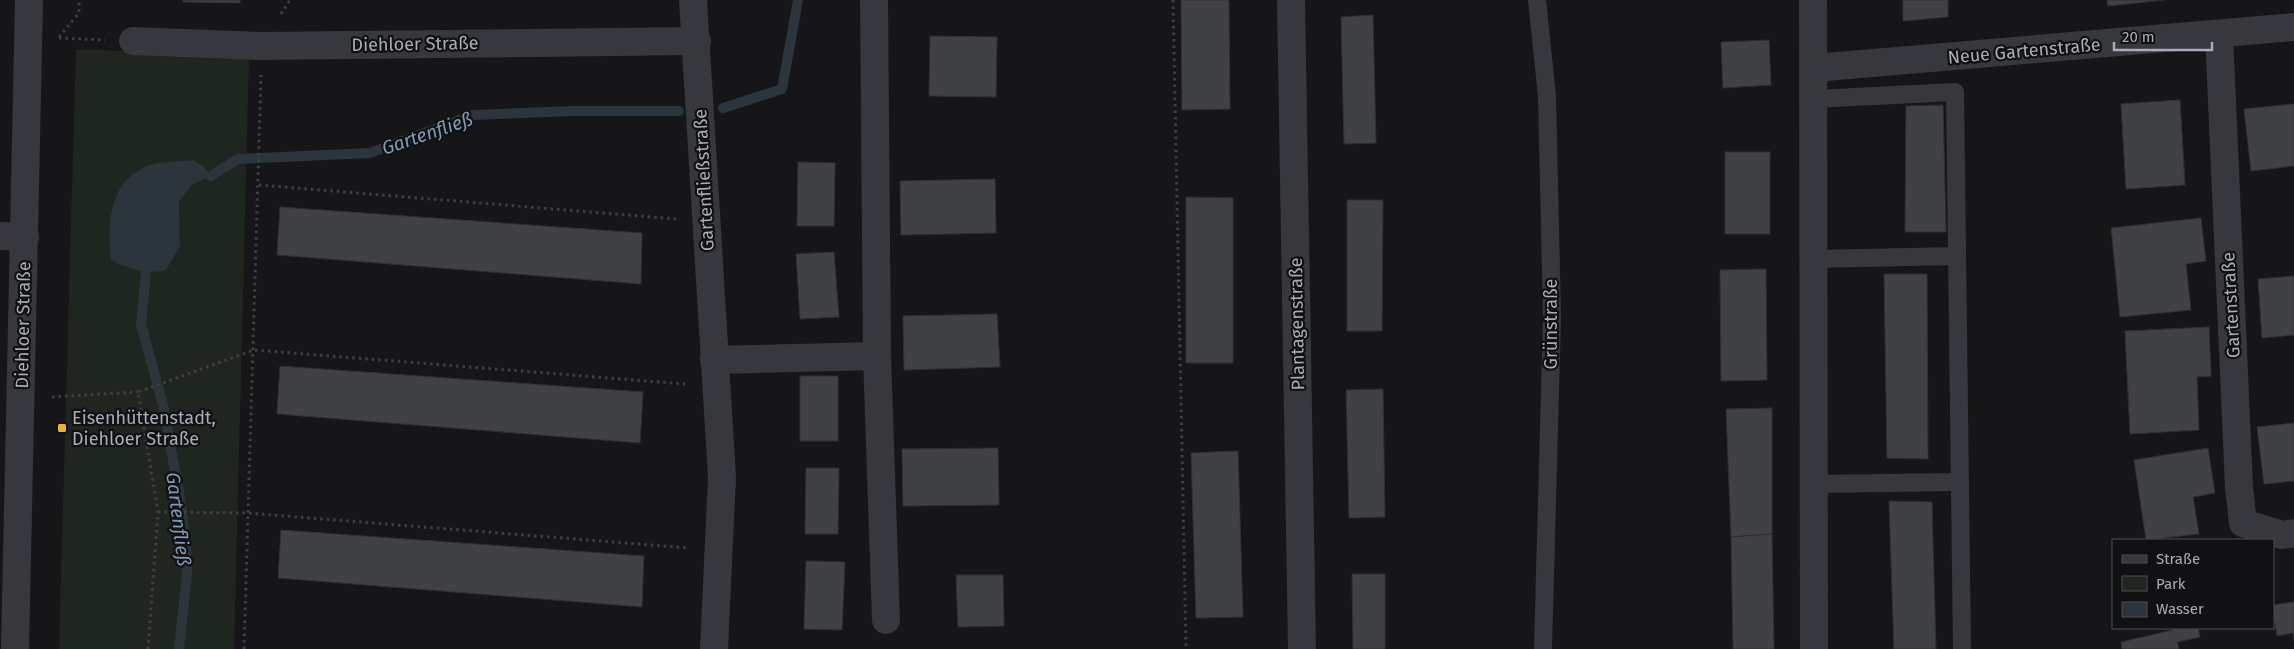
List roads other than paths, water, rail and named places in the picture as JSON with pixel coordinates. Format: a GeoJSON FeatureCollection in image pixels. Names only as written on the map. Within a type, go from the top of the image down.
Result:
{"type":"FeatureCollection","features":[{"type":"Feature","properties":{"kind":"street","name":"Diehloer Straße"},"geometry":{"type":"LineString","coordinates":[[15,649],[13,236],[29,0]]}},
{"type":"Feature","properties":{"kind":"street","name":"Gartenfließstraße"},"geometry":{"type":"LineString","coordinates":[[693,0],[697,41],[715,386],[722,477],[714,649]]}},
{"type":"Feature","properties":{"kind":"street"},"geometry":{"type":"LineString","coordinates":[[874,0],[877,356],[886,620]]}},
{"type":"Feature","properties":{"kind":"street","name":"Plantagenstraße"},"geometry":{"type":"LineString","coordinates":[[1291,0],[1302,649]]}},
{"type":"Feature","properties":{"kind":"street"},"geometry":{"type":"LineString","coordinates":[[1813,0],[1814,649]]}},
{"type":"Feature","properties":{"kind":"street","name":"Neue Gartenstraße"},"geometry":{"type":"LineString","coordinates":[[1814,68],[2294,27]]}},
{"type":"Feature","properties":{"kind":"street","name":"Gartenstraße"},"geometry":{"type":"LineString","coordinates":[[2219,34],[2239,477],[2243,523],[2282,535],[2294,533]]}},
{"type":"Feature","properties":{"kind":"street","name":"Diehloer Straße"},"geometry":{"type":"LineString","coordinates":[[133,41],[261,46],[697,41]]}},
{"type":"Feature","properties":{"kind":"street"},"geometry":{"type":"LineString","coordinates":[[714,360],[877,356]]}},
{"type":"Feature","properties":{"kind":"lane","name":"Grünstraße"},"geometry":{"type":"LineString","coordinates":[[1538,0],[1548,96],[1552,317],[1543,649]]}},
{"type":"Feature","properties":{"kind":"lane"},"geometry":{"type":"LineString","coordinates":[[1814,99],[1956,92],[1962,649]]}},
{"type":"Feature","properties":{"kind":"lane"},"geometry":{"type":"LineString","coordinates":[[1814,258],[1957,256]]}},
{"type":"Feature","properties":{"kind":"lane"},"geometry":{"type":"LineString","coordinates":[[1814,484],[1960,482]]}},
{"type":"Feature","properties":{"kind":"water"},"geometry":{"type":"Polygon","coordinates":[[[193,160],[203,166],[211,176],[191,185],[179,202],[180,246],[166,270],[152,272],[138,270],[111,260],[111,218],[114,204],[126,181],[136,172],[150,165],[193,160]]]}},
{"type":"Feature","properties":{"kind":"waterway","name":"Gartenfließ"},"geometry":{"type":"LineString","coordinates":[[723,108],[782,89],[798,0]]}},
{"type":"Feature","properties":{"kind":"waterway","name":"Gartenfließ"},"geometry":{"type":"LineString","coordinates":[[211,176],[238,159],[370,153],[473,115],[572,111],[679,111]]}},
{"type":"Feature","properties":{"kind":"waterway","name":"Gartenfließ"},"geometry":{"type":"LineString","coordinates":[[146,272],[141,324],[163,405],[180,498],[186,545],[187,574],[179,649]]}},
{"type":"Feature","properties":{"kind":"place","name":"Eisenhüttenstadt, Diehloer Straße"},"geometry":{"type":"Point","coordinates":[62,428]}}]}
